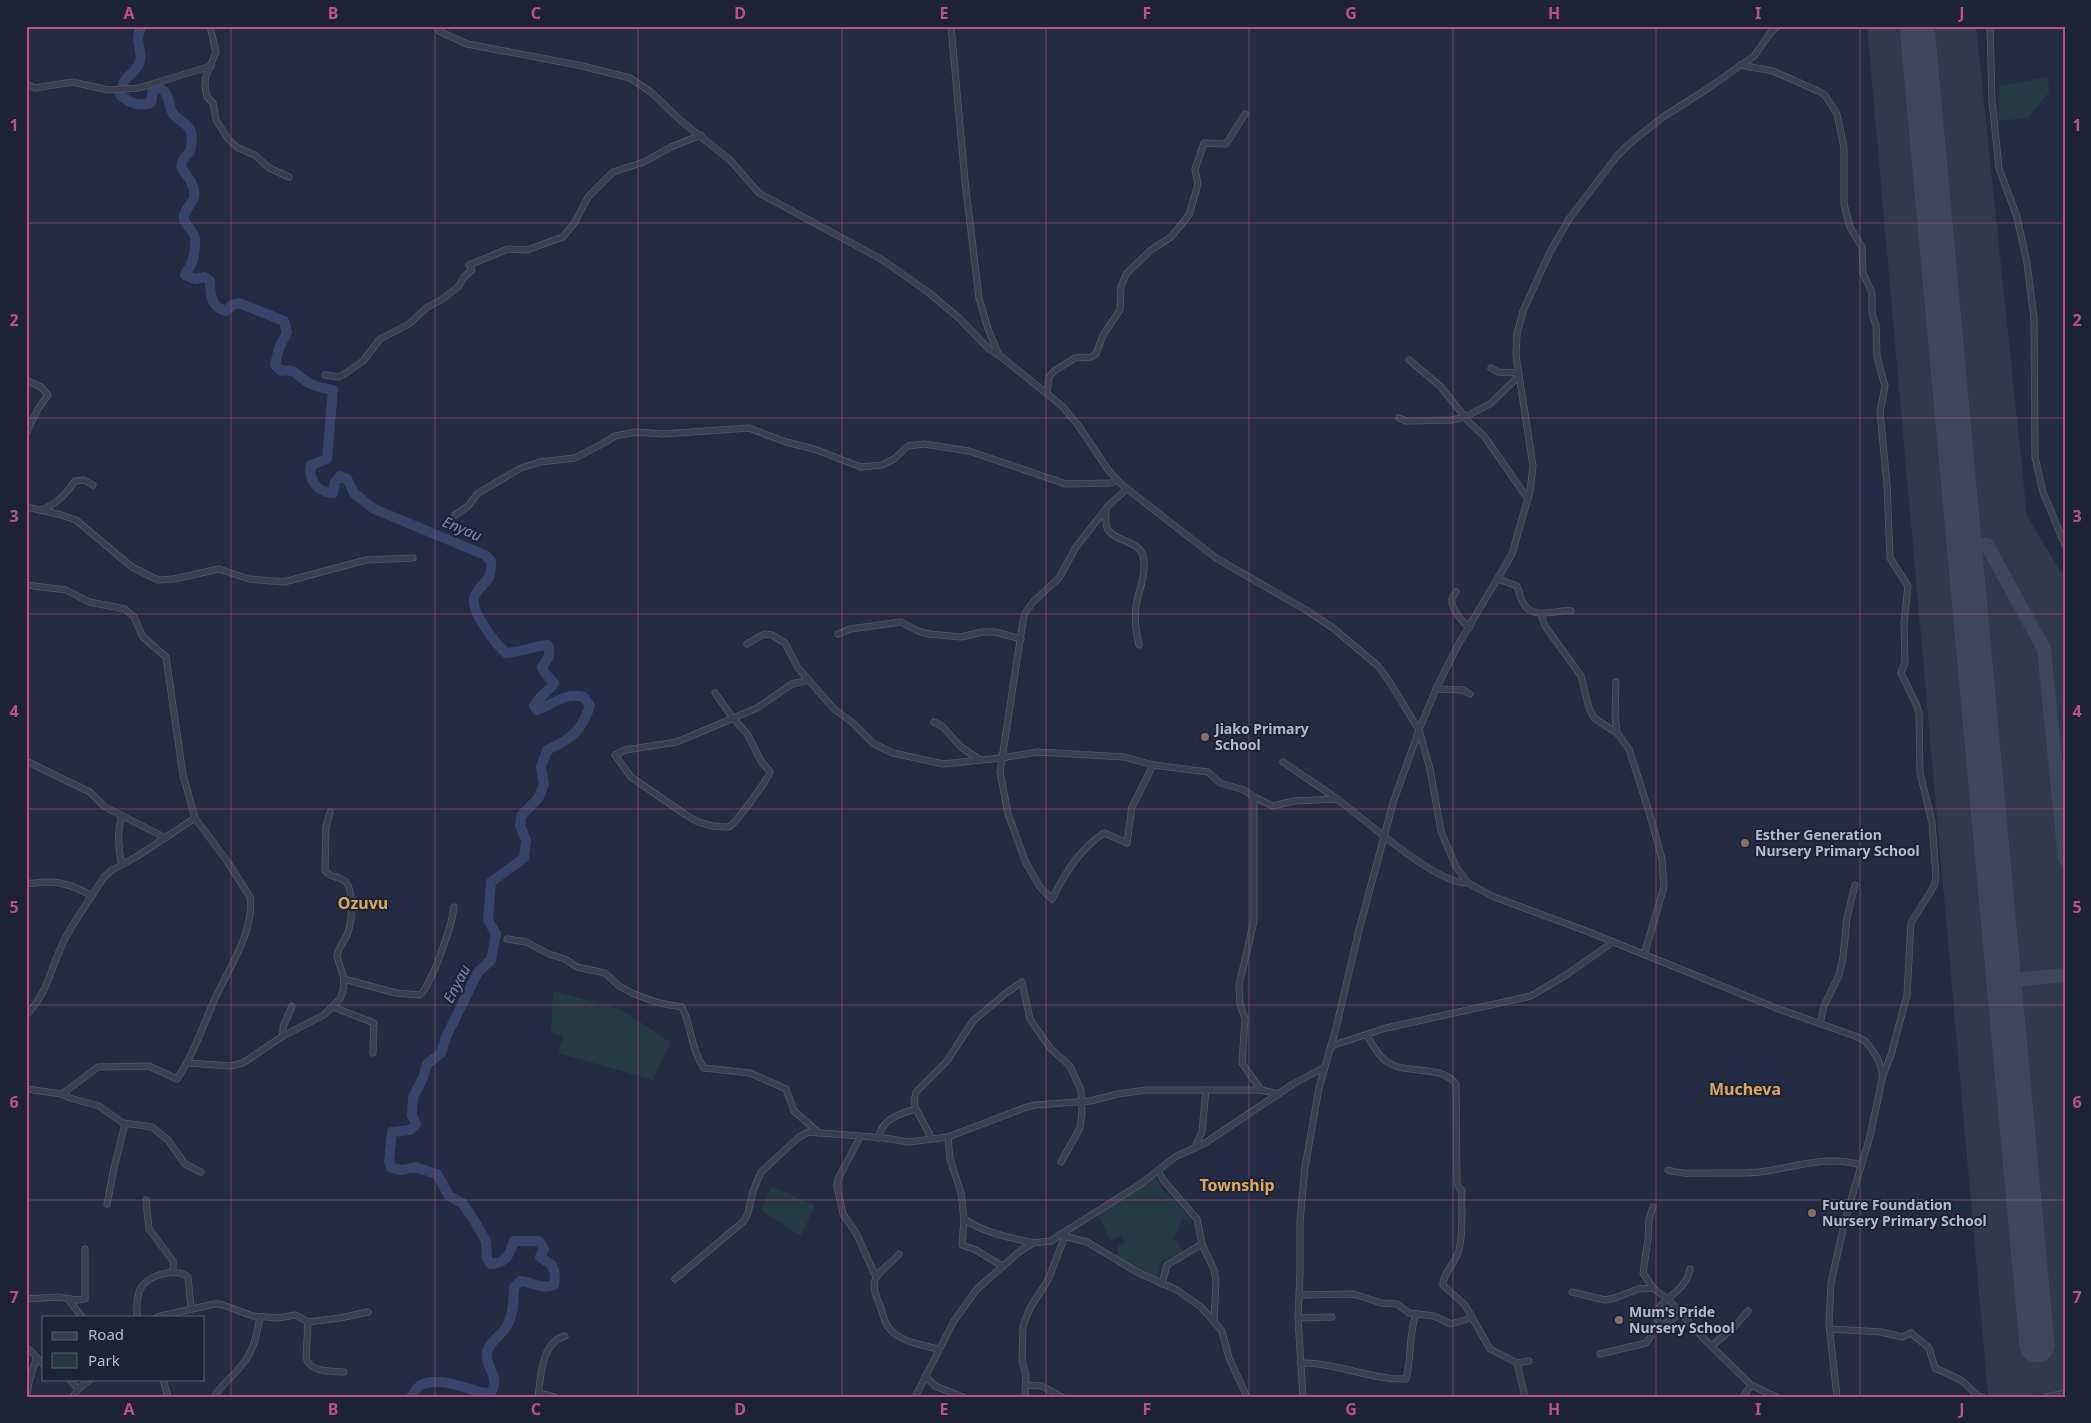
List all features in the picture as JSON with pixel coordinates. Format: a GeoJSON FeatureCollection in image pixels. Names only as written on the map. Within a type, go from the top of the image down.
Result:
{"type":"FeatureCollection","features":[{"type":"Feature","properties":{"kind":"street"},"geometry":{"type":"LineString","coordinates":[[210,26],[216,52],[206,76],[206,91],[207,97],[214,103],[216,120],[228,139],[238,148],[255,155],[269,168],[288,177]]}},
{"type":"Feature","properties":{"kind":"street"},"geometry":{"type":"LineString","coordinates":[[436,26],[439,31],[467,44],[578,64],[630,78],[651,92],[680,120],[730,160],[758,194],[881,259],[928,292],[989,349],[1047,393],[1078,425],[1117,481],[1127,489],[1216,558],[1306,610],[1359,649],[1378,666],[1390,681],[1419,730],[1428,762],[1441,831],[1456,867],[1468,883],[1494,897],[1865,1041],[1878,1059],[1883,1075]]}},
{"type":"Feature","properties":{"kind":"street"},"geometry":{"type":"LineString","coordinates":[[951,26],[964,172],[979,298],[988,329],[999,356]]}},
{"type":"Feature","properties":{"kind":"street"},"geometry":{"type":"LineString","coordinates":[[1303,1397],[1298,1318],[1302,1198],[1310,1136],[1323,1068],[1331,1046],[1383,836],[1419,730],[1458,645],[1512,554],[1528,499],[1533,466],[1516,355],[1517,334],[1523,311],[1550,252],[1569,219],[1617,156],[1629,144],[1680,105],[1707,89],[1757,53],[1771,32],[1778,26]]}},
{"type":"Feature","properties":{"kind":"street"},"geometry":{"type":"LineString","coordinates":[[1990,26],[1992,101],[1999,168],[2017,217],[2027,263],[2034,318],[2036,462],[2043,492],[2065,545]]}},
{"type":"Feature","properties":{"kind":"street"},"geometry":{"type":"LineString","coordinates":[[1740,65],[1773,71],[1818,91],[1825,95],[1837,114],[1844,148],[1843,183],[1847,220],[1861,244],[1863,273],[1872,292],[1872,314],[1876,325],[1878,357],[1885,389],[1880,412],[1887,484],[1890,558],[1908,586],[1904,623],[1905,662],[1901,670],[1919,714],[1920,773],[1932,822],[1936,877],[1934,886],[1911,923],[1907,996],[1891,1055],[1883,1075],[1874,1122],[1845,1220],[1831,1283],[1830,1329],[1838,1397]]}},
{"type":"Feature","properties":{"kind":"street"},"geometry":{"type":"LineString","coordinates":[[26,84],[35,88],[73,82],[108,90],[139,88],[211,66]]}},
{"type":"Feature","properties":{"kind":"street"},"geometry":{"type":"LineString","coordinates":[[1047,393],[1049,377],[1054,371],[1076,358],[1091,357],[1096,354],[1102,334],[1120,310],[1121,287],[1126,274],[1150,250],[1171,238],[1189,215],[1198,184],[1196,169],[1204,143],[1226,144],[1245,114]]}},
{"type":"Feature","properties":{"kind":"street"},"geometry":{"type":"LineString","coordinates":[[325,375],[339,377],[346,374],[367,356],[380,339],[409,324],[426,308],[441,300],[458,287],[464,277],[472,270],[470,265],[508,249],[527,250],[563,237],[575,222],[588,198],[613,172],[644,162],[671,147],[701,135]]}},
{"type":"Feature","properties":{"kind":"street"},"geometry":{"type":"LineString","coordinates":[[1409,360],[1440,386],[1490,444],[1528,499]]}},
{"type":"Feature","properties":{"kind":"street"},"geometry":{"type":"LineString","coordinates":[[1491,368],[1498,372],[1518,375]]}},
{"type":"Feature","properties":{"kind":"street"},"geometry":{"type":"LineString","coordinates":[[1399,418],[1406,421],[1451,420],[1465,417],[1490,404],[1518,375]]}},
{"type":"Feature","properties":{"kind":"street"},"geometry":{"type":"LineString","coordinates":[[26,380],[41,387],[48,395],[38,409],[26,433]]}},
{"type":"Feature","properties":{"kind":"street"},"geometry":{"type":"LineString","coordinates":[[455,515],[468,506],[478,493],[521,468],[545,461],[575,458],[616,436],[636,432],[663,434],[749,428],[786,442],[814,449],[861,467],[882,465],[908,446],[924,444],[969,452],[1066,484],[1117,481]]}},
{"type":"Feature","properties":{"kind":"street"},"geometry":{"type":"LineString","coordinates":[[41,510],[53,506],[66,495],[75,481],[84,480],[93,485]]}},
{"type":"Feature","properties":{"kind":"street"},"geometry":{"type":"LineString","coordinates":[[1127,489],[1106,509],[1076,547],[1059,578],[1028,608],[1024,616],[1010,717],[1001,758],[1000,772],[1008,814],[1029,870],[1040,887],[1052,899],[1062,879],[1080,854],[1096,838],[1104,833],[1128,843],[1132,807],[1154,765]]}},
{"type":"Feature","properties":{"kind":"street"},"geometry":{"type":"LineString","coordinates":[[26,507],[76,520],[132,567],[158,580],[219,568],[249,579],[284,582],[366,560],[413,558]]}},
{"type":"Feature","properties":{"kind":"street"},"geometry":{"type":"LineString","coordinates":[[1106,509],[1107,527],[1110,532],[1141,551],[1143,557],[1142,586],[1136,608],[1136,629],[1139,645]]}},
{"type":"Feature","properties":{"kind":"street"},"geometry":{"type":"LineString","coordinates":[[1498,579],[1515,583],[1528,609],[1541,614],[1571,611]]}},
{"type":"Feature","properties":{"kind":"street"},"geometry":{"type":"LineString","coordinates":[[26,585],[66,590],[89,602],[125,609],[134,617],[143,638],[148,644],[166,657],[183,775],[194,818],[250,896],[251,911],[246,931],[187,1063],[177,1079],[149,1066],[98,1067],[62,1094]]}},
{"type":"Feature","properties":{"kind":"street"},"geometry":{"type":"LineString","coordinates":[[1456,592],[1452,599],[1452,604],[1461,620],[1469,628]]}},
{"type":"Feature","properties":{"kind":"street"},"geometry":{"type":"LineString","coordinates":[[1541,614],[1546,626],[1583,681],[1587,700],[1594,718],[1617,733],[1626,744],[1650,815],[1664,874],[1662,898],[1644,955]]}},
{"type":"Feature","properties":{"kind":"street"},"geometry":{"type":"LineString","coordinates":[[838,634],[850,629],[901,622],[918,631],[929,634],[961,637],[982,632],[995,632],[1021,639]]}},
{"type":"Feature","properties":{"kind":"street"},"geometry":{"type":"LineString","coordinates":[[747,644],[764,634],[781,639],[798,668],[834,709],[854,723],[882,750],[938,763],[1001,758],[1038,752],[1124,757],[1154,765],[1208,772],[1220,783],[1244,790],[1273,806],[1294,802],[1337,800]]}},
{"type":"Feature","properties":{"kind":"street"},"geometry":{"type":"LineString","coordinates":[[715,693],[733,718],[748,734],[761,761],[770,772],[739,819],[729,827],[713,826],[698,822],[686,815],[631,777],[615,755],[626,750],[677,742],[733,718],[758,708],[798,681],[809,680]]}},
{"type":"Feature","properties":{"kind":"street"},"geometry":{"type":"LineString","coordinates":[[1616,682],[1615,715],[1617,733]]}},
{"type":"Feature","properties":{"kind":"street"},"geometry":{"type":"LineString","coordinates":[[1436,690],[1463,690],[1470,694]]}},
{"type":"Feature","properties":{"kind":"street"},"geometry":{"type":"LineString","coordinates":[[934,722],[942,726],[961,746],[980,760]]}},
{"type":"Feature","properties":{"kind":"street"},"geometry":{"type":"LineString","coordinates":[[26,761],[90,792],[105,807],[166,838]]}},
{"type":"Feature","properties":{"kind":"street"},"geometry":{"type":"LineString","coordinates":[[1283,762],[1409,855],[1449,879],[1459,883],[1468,883]]}},
{"type":"Feature","properties":{"kind":"street"},"geometry":{"type":"LineString","coordinates":[[1254,797],[1254,921],[1239,991],[1244,1019],[1242,1062],[1261,1090]]}},
{"type":"Feature","properties":{"kind":"street"},"geometry":{"type":"LineString","coordinates":[[187,1063],[235,1066],[249,1060],[283,1036],[318,1019],[342,995],[344,979],[337,956],[347,935],[350,923],[351,891],[344,880],[331,876],[325,871],[326,827],[330,812]]}},
{"type":"Feature","properties":{"kind":"street"},"geometry":{"type":"LineString","coordinates":[[122,816],[119,825],[119,851],[122,864]]}},
{"type":"Feature","properties":{"kind":"street"},"geometry":{"type":"LineString","coordinates":[[26,1015],[37,1004],[52,974],[67,934],[108,873],[166,838],[194,818]]}},
{"type":"Feature","properties":{"kind":"street"},"geometry":{"type":"LineString","coordinates":[[26,883],[47,882],[63,884],[76,887],[92,896]]}},
{"type":"Feature","properties":{"kind":"street"},"geometry":{"type":"LineString","coordinates":[[1820,1024],[1824,1006],[1839,975],[1843,958],[1846,918],[1855,884]]}},
{"type":"Feature","properties":{"kind":"street"},"geometry":{"type":"LineString","coordinates":[[344,979],[396,993],[420,995],[425,988],[450,928],[454,907]]}},
{"type":"Feature","properties":{"kind":"street"},"geometry":{"type":"LineString","coordinates":[[507,939],[526,942],[548,954],[565,959],[577,967],[605,973],[624,990],[642,997],[659,1003],[682,1007],[690,1025],[696,1056],[704,1068],[750,1073],[779,1085],[786,1089],[794,1111],[819,1132]]}},
{"type":"Feature","properties":{"kind":"street"},"geometry":{"type":"LineString","coordinates":[[1331,1046],[1367,1036],[1386,1028],[1530,996],[1613,942]]}},
{"type":"Feature","properties":{"kind":"street"},"geometry":{"type":"LineString","coordinates":[[932,1140],[916,1109],[914,1101],[916,1092],[946,1061],[973,1021],[1022,982],[1030,1019],[1050,1048],[1074,1071],[1080,1090],[1082,1102],[1080,1128],[1060,1162]]}},
{"type":"Feature","properties":{"kind":"street"},"geometry":{"type":"LineString","coordinates":[[283,1036],[283,1027],[292,1006]]}},
{"type":"Feature","properties":{"kind":"street"},"geometry":{"type":"LineString","coordinates":[[333,1006],[374,1023],[374,1053]]}},
{"type":"Feature","properties":{"kind":"street"},"geometry":{"type":"LineString","coordinates":[[1367,1036],[1375,1049],[1387,1062],[1413,1070],[1440,1074],[1449,1077],[1456,1084],[1456,1182],[1462,1190],[1463,1227],[1460,1248],[1455,1261],[1442,1281],[1444,1288],[1465,1305],[1490,1349],[1517,1363],[1529,1362]]}},
{"type":"Feature","properties":{"kind":"street"},"geometry":{"type":"LineString","coordinates":[[964,1219],[978,1228],[1003,1237],[1033,1243],[1047,1243],[1063,1235],[1183,1152],[1205,1144],[1279,1094],[1323,1068]]}},
{"type":"Feature","properties":{"kind":"street"},"geometry":{"type":"LineString","coordinates":[[26,1089],[62,1094],[77,1101],[99,1106],[125,1124],[152,1127],[168,1140],[186,1164],[201,1172]]}},
{"type":"Feature","properties":{"kind":"street"},"geometry":{"type":"LineString","coordinates":[[1195,1148],[1202,1131],[1206,1090]]}},
{"type":"Feature","properties":{"kind":"street"},"geometry":{"type":"LineString","coordinates":[[675,1278],[744,1221],[757,1179],[767,1164],[799,1137],[809,1132],[909,1142],[948,1137],[1024,1108],[1082,1102],[1139,1091],[1261,1090],[1279,1094]]}},
{"type":"Feature","properties":{"kind":"street"},"geometry":{"type":"LineString","coordinates":[[879,1138],[881,1129],[889,1120],[899,1114],[916,1109]]}},
{"type":"Feature","properties":{"kind":"street"},"geometry":{"type":"LineString","coordinates":[[107,1204],[125,1124]]}},
{"type":"Feature","properties":{"kind":"street"},"geometry":{"type":"LineString","coordinates":[[860,1137],[836,1186],[843,1214],[856,1233],[876,1277],[874,1290],[888,1328],[913,1343],[938,1350]]}},
{"type":"Feature","properties":{"kind":"street"},"geometry":{"type":"LineString","coordinates":[[948,1137],[950,1159],[961,1192],[964,1219],[962,1245],[976,1250],[1002,1266]]}},
{"type":"Feature","properties":{"kind":"street"},"geometry":{"type":"LineString","coordinates":[[1668,1170],[1693,1174],[1746,1174],[1808,1162],[1837,1160],[1861,1165]]}},
{"type":"Feature","properties":{"kind":"street"},"geometry":{"type":"LineString","coordinates":[[1158,1171],[1197,1219],[1202,1244],[1214,1270],[1216,1282],[1214,1320]]}},
{"type":"Feature","properties":{"kind":"street"},"geometry":{"type":"LineString","coordinates":[[146,1200],[149,1230],[173,1261],[173,1272]]}},
{"type":"Feature","properties":{"kind":"street"},"geometry":{"type":"LineString","coordinates":[[1653,1207],[1649,1218],[1648,1239],[1642,1274],[1653,1288],[1669,1300],[1704,1339],[1751,1385],[1776,1397]]}},
{"type":"Feature","properties":{"kind":"street"},"geometry":{"type":"LineString","coordinates":[[1063,1235],[1087,1242],[1137,1272],[1177,1290],[1200,1307],[1214,1320],[1224,1336],[1229,1358],[1247,1397]]}},
{"type":"Feature","properties":{"kind":"street"},"geometry":{"type":"LineString","coordinates":[[1025,1397],[1026,1374],[1022,1362],[1023,1324],[1030,1308],[1044,1288],[1063,1235]]}},
{"type":"Feature","properties":{"kind":"street"},"geometry":{"type":"LineString","coordinates":[[915,1397],[954,1321],[968,1301],[1002,1266],[1033,1243]]}},
{"type":"Feature","properties":{"kind":"street"},"geometry":{"type":"LineString","coordinates":[[1162,1284],[1167,1264],[1202,1244]]}},
{"type":"Feature","properties":{"kind":"street"},"geometry":{"type":"LineString","coordinates":[[26,1299],[85,1299],[85,1249]]}},
{"type":"Feature","properties":{"kind":"street"},"geometry":{"type":"LineString","coordinates":[[876,1277],[899,1254]]}},
{"type":"Feature","properties":{"kind":"street"},"geometry":{"type":"LineString","coordinates":[[1661,1326],[1657,1320],[1657,1311],[1686,1280],[1690,1269]]}},
{"type":"Feature","properties":{"kind":"street"},"geometry":{"type":"LineString","coordinates":[[137,1316],[137,1303],[142,1287],[156,1277],[173,1272],[188,1277],[191,1308]]}},
{"type":"Feature","properties":{"kind":"street"},"geometry":{"type":"LineString","coordinates":[[1572,1292],[1605,1300],[1638,1289],[1653,1288]]}},
{"type":"Feature","properties":{"kind":"street"},"geometry":{"type":"LineString","coordinates":[[1300,1295],[1354,1294],[1381,1303],[1397,1304],[1406,1312],[1416,1315],[1434,1316],[1451,1324],[1471,1318]]}},
{"type":"Feature","properties":{"kind":"street"},"geometry":{"type":"LineString","coordinates":[[68,1299],[81,1316]]}},
{"type":"Feature","properties":{"kind":"street"},"geometry":{"type":"LineString","coordinates":[[161,1316],[191,1308],[220,1304],[260,1318],[296,1315],[308,1322],[368,1312]]}},
{"type":"Feature","properties":{"kind":"street"},"geometry":{"type":"LineString","coordinates":[[1713,1346],[1748,1311]]}},
{"type":"Feature","properties":{"kind":"street"},"geometry":{"type":"LineString","coordinates":[[1600,1354],[1646,1343],[1656,1329],[1682,1313]]}},
{"type":"Feature","properties":{"kind":"street"},"geometry":{"type":"LineString","coordinates":[[1300,1364],[1317,1364],[1380,1378],[1406,1379],[1411,1361],[1412,1327],[1416,1315]]}},
{"type":"Feature","properties":{"kind":"street"},"geometry":{"type":"LineString","coordinates":[[1298,1318],[1332,1317]]}},
{"type":"Feature","properties":{"kind":"street"},"geometry":{"type":"LineString","coordinates":[[214,1397],[221,1385],[246,1359],[252,1348],[260,1318]]}},
{"type":"Feature","properties":{"kind":"street"},"geometry":{"type":"LineString","coordinates":[[308,1322],[306,1358],[308,1364],[311,1367],[324,1371],[344,1372]]}},
{"type":"Feature","properties":{"kind":"street"},"geometry":{"type":"LineString","coordinates":[[1830,1329],[1882,1332],[1902,1337],[1911,1333],[1929,1348],[1935,1368],[1961,1380],[1978,1396],[1982,1397]]}},
{"type":"Feature","properties":{"kind":"street"},"geometry":{"type":"LineString","coordinates":[[554,1397],[538,1395],[546,1350],[559,1338],[565,1336]]}},
{"type":"Feature","properties":{"kind":"street"},"geometry":{"type":"LineString","coordinates":[[26,1348],[30,1349],[36,1359],[42,1364]]}},
{"type":"Feature","properties":{"kind":"street"},"geometry":{"type":"LineString","coordinates":[[27,1397],[29,1382],[36,1359]]}},
{"type":"Feature","properties":{"kind":"street"},"geometry":{"type":"LineString","coordinates":[[1517,1363],[1525,1397]]}},
{"type":"Feature","properties":{"kind":"street"},"geometry":{"type":"LineString","coordinates":[[925,1376],[936,1386],[963,1397]]}},
{"type":"Feature","properties":{"kind":"street"},"geometry":{"type":"LineString","coordinates":[[70,1380],[78,1389]]}},
{"type":"Feature","properties":{"kind":"street"},"geometry":{"type":"LineString","coordinates":[[73,1397],[78,1389],[90,1380]]}},
{"type":"Feature","properties":{"kind":"street"},"geometry":{"type":"LineString","coordinates":[[162,1380],[168,1397]]}},
{"type":"Feature","properties":{"kind":"street"},"geometry":{"type":"LineString","coordinates":[[1025,1385],[1042,1386],[1062,1397]]}},
{"type":"Feature","properties":{"kind":"street"},"geometry":{"type":"LineString","coordinates":[[1743,1397],[1751,1385]]}},
{"type":"Feature","properties":{"kind":"street"},"geometry":{"type":"LineString","coordinates":[[2048,1397],[2065,1394]]}},
{"type":"Feature","properties":{"kind":"shaded area"},"geometry":{"type":"Polygon","coordinates":[[[1867,26],[1976,26],[2027,516],[2065,579],[2065,1393],[1988,1395],[1867,26]]]}},
{"type":"Feature","properties":{"kind":"green space"},"geometry":{"type":"Polygon","coordinates":[[[2048,77],[2049,92],[2028,118],[1998,121],[1999,86],[2048,77]]]}},
{"type":"Feature","properties":{"kind":"green space"},"geometry":{"type":"Polygon","coordinates":[[[553,991],[621,1009],[670,1042],[653,1080],[558,1053],[563,1036],[551,1032],[553,991]]]}},
{"type":"Feature","properties":{"kind":"green space"},"geometry":{"type":"Polygon","coordinates":[[[1155,1176],[1161,1187],[1192,1221],[1182,1219],[1178,1232],[1173,1238],[1183,1252],[1161,1262],[1157,1280],[1113,1258],[1118,1253],[1118,1246],[1126,1242],[1121,1236],[1111,1241],[1097,1213],[1155,1176]]]}},
{"type":"Feature","properties":{"kind":"green space"},"geometry":{"type":"Polygon","coordinates":[[[771,1187],[815,1205],[801,1236],[761,1210],[771,1187]]]}},
{"type":"Feature","properties":{"kind":"waterway","name":"Enyau"},"geometry":{"type":"LineString","coordinates":[[142,26],[138,36],[140,61],[136,69],[124,82],[120,95],[135,104],[142,105],[151,103],[153,89],[156,87],[161,89],[167,95],[174,115],[188,126],[191,132],[190,152],[181,163],[183,171],[190,179],[194,191],[193,201],[184,215],[186,224],[195,238],[194,255],[185,275],[195,279],[205,277],[210,281],[212,300],[221,309],[226,311],[232,305],[239,303],[284,321],[287,333],[279,348],[275,365],[281,371],[294,372],[305,381],[333,390],[327,459],[311,465],[312,480],[318,488],[333,493],[335,482],[340,476],[347,479],[354,493],[374,509],[485,555],[491,561],[490,573],[475,595],[474,601],[475,608],[484,626],[506,653],[548,645],[549,648],[548,657],[542,667],[554,683],[538,699],[534,706],[537,710],[571,696],[584,697],[590,706],[587,715],[574,734],[547,750],[541,767],[544,784],[539,797],[521,816],[520,826],[526,840],[524,858],[491,882],[488,920],[496,934],[491,960],[478,972],[446,1037],[441,1053],[427,1064],[423,1078],[413,1097],[412,1116],[416,1124],[410,1130],[392,1132],[389,1162],[391,1168],[402,1170],[415,1167],[437,1174],[449,1196],[462,1203],[474,1220],[486,1241],[487,1258],[490,1264],[504,1260],[511,1250],[514,1241],[539,1241],[544,1249],[540,1257],[552,1265],[555,1274],[554,1285],[545,1287],[520,1281],[514,1287],[511,1317],[505,1329],[492,1342],[487,1353],[488,1364],[494,1378],[490,1394],[446,1383],[429,1382],[421,1385],[411,1397]]}},
{"type":"Feature","properties":{"kind":"taxiway"},"geometry":{"type":"LineString","coordinates":[[1964,547],[1987,545],[2044,649],[2065,859]]}},
{"type":"Feature","properties":{"kind":"taxiway"},"geometry":{"type":"LineString","coordinates":[[2004,981],[2065,975]]}},
{"type":"Feature","properties":{"kind":"runway"},"geometry":{"type":"LineString","coordinates":[[1917,26],[2037,1345]]}},
{"type":"Feature","properties":{"kind":"place","name":"Jiako Primary School"},"geometry":{"type":"Point","coordinates":[1205,737]}},
{"type":"Feature","properties":{"kind":"place","name":"Esther Generation Nursery Primary School"},"geometry":{"type":"Point","coordinates":[1745,843]}},
{"type":"Feature","properties":{"kind":"place","name":"Future Foundation Nursery Primary School"},"geometry":{"type":"Point","coordinates":[1812,1213]}},
{"type":"Feature","properties":{"kind":"place","name":"Mum's Pride Nursery School"},"geometry":{"type":"Point","coordinates":[1619,1320]}},
{"type":"Feature","properties":{"kind":"district","name":"Ozuvu"},"geometry":{"type":"Point","coordinates":[363,903]}},
{"type":"Feature","properties":{"kind":"district","name":"Mucheva"},"geometry":{"type":"Point","coordinates":[1745,1089]}},
{"type":"Feature","properties":{"kind":"district","name":"Township"},"geometry":{"type":"Point","coordinates":[1237,1185]}}]}
